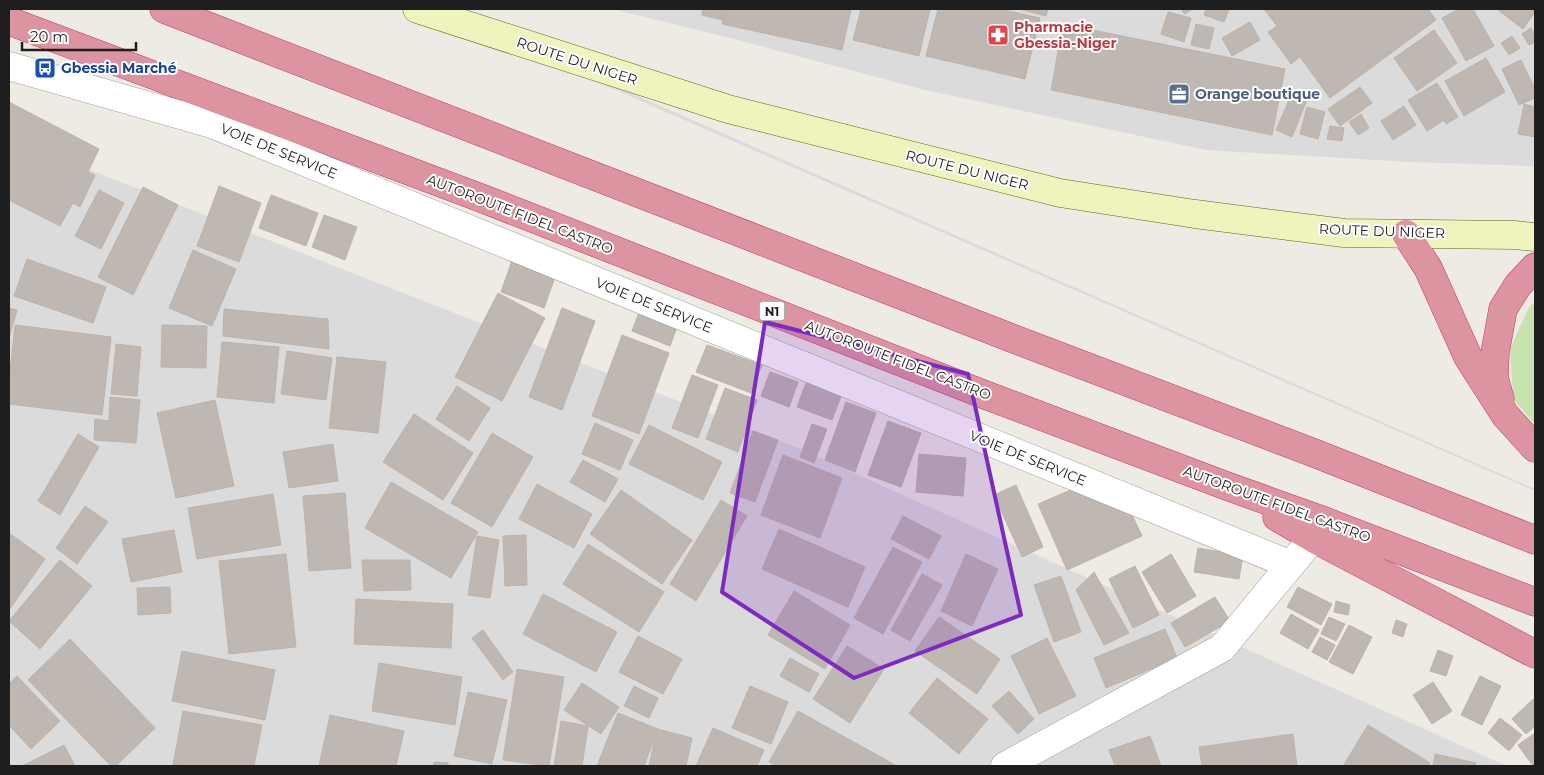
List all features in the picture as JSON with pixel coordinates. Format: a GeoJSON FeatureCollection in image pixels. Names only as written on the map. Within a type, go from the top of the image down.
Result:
{"type":"FeatureCollection","features":[{"type":"Feature","properties":{"kind":"highway"},"geometry":{"type":"LineString","coordinates":[[164,9],[1535,540]]}},
{"type":"Feature","properties":{"kind":"highway","name":"AUTOROUTE FIDEL CASTRO"},"geometry":{"type":"LineString","coordinates":[[9,21],[481,198],[969,388],[1535,602]]}},
{"type":"Feature","properties":{"kind":"highway"},"geometry":{"type":"LineString","coordinates":[[1406,234],[1428,268],[1468,357],[1505,415],[1535,448]]}},
{"type":"Feature","properties":{"kind":"highway"},"geometry":{"type":"LineString","coordinates":[[1505,415],[1494,378],[1495,353],[1503,309],[1518,285],[1535,267]]}},
{"type":"Feature","properties":{"kind":"highway"},"geometry":{"type":"LineString","coordinates":[[1224,485],[1313,538],[1535,654]]}},
{"type":"Feature","properties":{"kind":"main road","name":"ROUTE DU NIGER"},"geometry":{"type":"LineString","coordinates":[[417,9],[728,109],[1060,193],[1195,214],[1344,232],[1535,237]]}},
{"type":"Feature","properties":{"kind":"street","name":"VOIE DE SERVICE"},"geometry":{"type":"LineString","coordinates":[[9,66],[212,124],[1291,565]]}},
{"type":"Feature","properties":{"kind":"street"},"geometry":{"type":"LineString","coordinates":[[1005,766],[1222,648],[1313,538]]}},
{"type":"Feature","properties":{"kind":"highlighted area"},"geometry":{"type":"Polygon","coordinates":[[[765,322],[968,374],[1021,615],[854,678],[722,592],[765,322]]]}},
{"type":"Feature","properties":{"kind":"shaded area"},"geometry":{"type":"Polygon","coordinates":[[[430,9],[439,9],[1535,489],[1535,491],[430,9]]]}},
{"type":"Feature","properties":{"kind":"shaded area"},"geometry":{"type":"Polygon","coordinates":[[[612,9],[1535,9],[1535,166],[1410,162],[1206,150],[925,90],[734,39],[612,9]]]}},
{"type":"Feature","properties":{"kind":"shaded area"},"geometry":{"type":"Polygon","coordinates":[[[9,138],[798,448],[1507,766],[9,766],[9,138]]]}},
{"type":"Feature","properties":{"kind":"green space"},"geometry":{"type":"Polygon","coordinates":[[[1535,301],[1535,424],[1513,399],[1510,349],[1528,309],[1535,301]]]}},
{"type":"Feature","properties":{"kind":"building"},"geometry":{"type":"Polygon","coordinates":[[[703,9],[724,9],[722,20],[702,15],[703,9]]]}},
{"type":"Feature","properties":{"kind":"building"},"geometry":{"type":"Polygon","coordinates":[[[725,9],[851,9],[842,50],[722,24],[725,9]]]}},
{"type":"Feature","properties":{"kind":"building"},"geometry":{"type":"Polygon","coordinates":[[[861,9],[930,9],[919,56],[853,40],[861,9]]]}},
{"type":"Feature","properties":{"kind":"building"},"geometry":{"type":"Polygon","coordinates":[[[938,9],[1000,9],[1040,18],[1025,79],[926,56],[938,9]]]}},
{"type":"Feature","properties":{"kind":"building"},"geometry":{"type":"Polygon","coordinates":[[[1019,9],[1048,9],[1046,16],[1019,9]]]}},
{"type":"Feature","properties":{"kind":"building"},"geometry":{"type":"Polygon","coordinates":[[[1181,9],[1192,9],[1185,14],[1181,9]]]}},
{"type":"Feature","properties":{"kind":"building"},"geometry":{"type":"Polygon","coordinates":[[[1206,9],[1229,9],[1224,22],[1204,15],[1206,9]]]}},
{"type":"Feature","properties":{"kind":"building"},"geometry":{"type":"Polygon","coordinates":[[[1264,9],[1428,9],[1436,20],[1330,98],[1300,57],[1291,64],[1268,32],[1277,26],[1264,9]]]}},
{"type":"Feature","properties":{"kind":"building"},"geometry":{"type":"Polygon","coordinates":[[[1459,9],[1473,9],[1494,46],[1466,61],[1442,18],[1459,9]]]}},
{"type":"Feature","properties":{"kind":"building"},"geometry":{"type":"Polygon","coordinates":[[[1497,9],[1535,9],[1535,12],[1523,29],[1497,9]]]}},
{"type":"Feature","properties":{"kind":"building"},"geometry":{"type":"Polygon","coordinates":[[[1168,12],[1191,18],[1184,42],[1161,34],[1168,12]]]}},
{"type":"Feature","properties":{"kind":"building"},"geometry":{"type":"Polygon","coordinates":[[[1250,22],[1260,40],[1232,56],[1222,38],[1250,22]]]}},
{"type":"Feature","properties":{"kind":"building"},"geometry":{"type":"Polygon","coordinates":[[[1063,24],[1285,69],[1272,135],[1051,90],[1063,24]]]}},
{"type":"Feature","properties":{"kind":"building"},"geometry":{"type":"Polygon","coordinates":[[[1196,24],[1214,28],[1209,49],[1191,45],[1196,24]]]}},
{"type":"Feature","properties":{"kind":"building"},"geometry":{"type":"Polygon","coordinates":[[[1531,28],[1535,35],[1535,42],[1529,45],[1522,34],[1531,28]]]}},
{"type":"Feature","properties":{"kind":"building"},"geometry":{"type":"Polygon","coordinates":[[[1434,30],[1457,63],[1417,91],[1394,58],[1434,30]]]}},
{"type":"Feature","properties":{"kind":"building"},"geometry":{"type":"Polygon","coordinates":[[[1512,36],[1520,48],[1509,55],[1501,43],[1512,36]]]}},
{"type":"Feature","properties":{"kind":"building"},"geometry":{"type":"Polygon","coordinates":[[[1486,58],[1505,92],[1464,116],[1445,81],[1486,58]]]}},
{"type":"Feature","properties":{"kind":"building"},"geometry":{"type":"Polygon","coordinates":[[[1521,60],[1535,89],[1535,98],[1519,105],[1502,69],[1521,60]]]}},
{"type":"Feature","properties":{"kind":"building"},"geometry":{"type":"Polygon","coordinates":[[[1437,83],[1458,117],[1446,124],[1444,120],[1427,131],[1408,100],[1437,83]]]}},
{"type":"Feature","properties":{"kind":"building"},"geometry":{"type":"Polygon","coordinates":[[[1360,87],[1372,103],[1340,126],[1328,109],[1360,87]]]}},
{"type":"Feature","properties":{"kind":"building"},"geometry":{"type":"Polygon","coordinates":[[[1293,91],[1308,97],[1292,137],[1276,130],[1293,91]]]}},
{"type":"Feature","properties":{"kind":"building"},"geometry":{"type":"Polygon","coordinates":[[[9,102],[99,149],[88,172],[95,175],[80,207],[73,203],[60,226],[9,200],[9,102]]]}},
{"type":"Feature","properties":{"kind":"building"},"geometry":{"type":"Polygon","coordinates":[[[1524,104],[1535,107],[1535,137],[1518,134],[1524,104]]]}},
{"type":"Feature","properties":{"kind":"building"},"geometry":{"type":"Polygon","coordinates":[[[1404,106],[1416,125],[1393,140],[1381,121],[1404,106]]]}},
{"type":"Feature","properties":{"kind":"building"},"geometry":{"type":"Polygon","coordinates":[[[1307,107],[1325,112],[1318,139],[1300,134],[1307,107]]]}},
{"type":"Feature","properties":{"kind":"building"},"geometry":{"type":"Polygon","coordinates":[[[1361,114],[1369,128],[1358,135],[1349,122],[1361,114]]]}},
{"type":"Feature","properties":{"kind":"building"},"geometry":{"type":"Polygon","coordinates":[[[1330,126],[1344,128],[1342,141],[1327,139],[1330,126]]]}},
{"type":"Feature","properties":{"kind":"building"},"geometry":{"type":"Polygon","coordinates":[[[219,186],[261,203],[239,262],[197,246],[219,186]]]}},
{"type":"Feature","properties":{"kind":"building"},"geometry":{"type":"Polygon","coordinates":[[[143,187],[178,205],[133,295],[98,277],[143,187]]]}},
{"type":"Feature","properties":{"kind":"building"},"geometry":{"type":"Polygon","coordinates":[[[99,190],[124,203],[101,249],[75,236],[99,190]]]}},
{"type":"Feature","properties":{"kind":"building"},"geometry":{"type":"Polygon","coordinates":[[[271,195],[318,213],[306,246],[259,228],[271,195]]]}},
{"type":"Feature","properties":{"kind":"building"},"geometry":{"type":"Polygon","coordinates":[[[324,215],[357,227],[345,260],[312,247],[324,215]]]}},
{"type":"Feature","properties":{"kind":"building"},"geometry":{"type":"Polygon","coordinates":[[[193,250],[236,269],[212,326],[169,308],[193,250]]]}},
{"type":"Feature","properties":{"kind":"building"},"geometry":{"type":"Polygon","coordinates":[[[515,252],[558,269],[544,308],[501,292],[515,252]]]}},
{"type":"Feature","properties":{"kind":"building"},"geometry":{"type":"Polygon","coordinates":[[[27,259],[106,287],[93,323],[14,296],[27,259]]]}},
{"type":"Feature","properties":{"kind":"building"},"geometry":{"type":"Polygon","coordinates":[[[498,293],[545,318],[502,401],[455,377],[498,293]]]}},
{"type":"Feature","properties":{"kind":"building"},"geometry":{"type":"Polygon","coordinates":[[[643,302],[681,316],[670,346],[632,331],[643,302]]]}},
{"type":"Feature","properties":{"kind":"building"},"geometry":{"type":"Polygon","coordinates":[[[9,308],[17,310],[9,338],[9,308]]]}},
{"type":"Feature","properties":{"kind":"building"},"geometry":{"type":"Polygon","coordinates":[[[562,308],[595,321],[562,410],[529,397],[562,308]]]}},
{"type":"Feature","properties":{"kind":"building"},"geometry":{"type":"Polygon","coordinates":[[[224,309],[328,319],[329,349],[223,336],[224,309]]]}},
{"type":"Feature","properties":{"kind":"building"},"geometry":{"type":"Polygon","coordinates":[[[15,325],[111,337],[102,415],[9,404],[9,381],[15,325]]]}},
{"type":"Feature","properties":{"kind":"building"},"geometry":{"type":"Polygon","coordinates":[[[162,325],[207,326],[206,368],[161,367],[162,325]]]}},
{"type":"Feature","properties":{"kind":"building"},"geometry":{"type":"Polygon","coordinates":[[[622,335],[669,353],[639,434],[592,416],[622,335]]]}},
{"type":"Feature","properties":{"kind":"building"},"geometry":{"type":"Polygon","coordinates":[[[222,342],[279,347],[274,403],[217,397],[222,342]]]}},
{"type":"Feature","properties":{"kind":"building"},"geometry":{"type":"Polygon","coordinates":[[[116,344],[141,347],[137,396],[111,394],[116,344]]]}},
{"type":"Feature","properties":{"kind":"building"},"geometry":{"type":"Polygon","coordinates":[[[707,345],[762,365],[751,393],[696,372],[707,345]]]}},
{"type":"Feature","properties":{"kind":"building"},"geometry":{"type":"Polygon","coordinates":[[[287,351],[332,358],[326,400],[281,394],[287,351]]]}},
{"type":"Feature","properties":{"kind":"building"},"geometry":{"type":"Polygon","coordinates":[[[337,357],[386,362],[378,433],[329,428],[337,357]]]}},
{"type":"Feature","properties":{"kind":"building"},"geometry":{"type":"Polygon","coordinates":[[[770,372],[798,382],[789,407],[761,396],[770,372]]]}},
{"type":"Feature","properties":{"kind":"building"},"geometry":{"type":"Polygon","coordinates":[[[692,375],[718,385],[698,438],[672,428],[692,375]]]}},
{"type":"Feature","properties":{"kind":"building"},"geometry":{"type":"Polygon","coordinates":[[[808,377],[843,391],[832,420],[797,407],[808,377]]]}},
{"type":"Feature","properties":{"kind":"building"},"geometry":{"type":"Polygon","coordinates":[[[457,386],[490,408],[469,441],[436,419],[457,386]]]}},
{"type":"Feature","properties":{"kind":"building"},"geometry":{"type":"Polygon","coordinates":[[[725,388],[757,400],[738,452],[706,439],[725,388]]]}},
{"type":"Feature","properties":{"kind":"building"},"geometry":{"type":"Polygon","coordinates":[[[110,397],[140,400],[136,443],[94,440],[95,419],[109,421],[110,397]]]}},
{"type":"Feature","properties":{"kind":"building"},"geometry":{"type":"Polygon","coordinates":[[[215,400],[234,486],[176,498],[157,413],[215,400]]]}},
{"type":"Feature","properties":{"kind":"building"},"geometry":{"type":"Polygon","coordinates":[[[846,402],[876,413],[855,472],[825,460],[846,402]]]}},
{"type":"Feature","properties":{"kind":"building"},"geometry":{"type":"Polygon","coordinates":[[[414,414],[473,453],[443,500],[383,462],[414,414]]]}},
{"type":"Feature","properties":{"kind":"building"},"geometry":{"type":"Polygon","coordinates":[[[888,421],[921,433],[901,487],[868,475],[888,421]]]}},
{"type":"Feature","properties":{"kind":"building"},"geometry":{"type":"Polygon","coordinates":[[[595,423],[633,440],[620,470],[582,454],[595,423]]]}},
{"type":"Feature","properties":{"kind":"building"},"geometry":{"type":"Polygon","coordinates":[[[812,424],[827,429],[814,463],[800,457],[812,424]]]}},
{"type":"Feature","properties":{"kind":"building"},"geometry":{"type":"Polygon","coordinates":[[[649,425],[722,462],[703,500],[629,464],[649,425]]]}},
{"type":"Feature","properties":{"kind":"building"},"geometry":{"type":"Polygon","coordinates":[[[753,431],[778,440],[755,502],[730,493],[753,431]]]}},
{"type":"Feature","properties":{"kind":"building"},"geometry":{"type":"Polygon","coordinates":[[[492,433],[533,457],[492,527],[451,503],[492,433]]]}},
{"type":"Feature","properties":{"kind":"building"},"geometry":{"type":"Polygon","coordinates":[[[78,434],[99,447],[60,515],[38,501],[78,434]]]}},
{"type":"Feature","properties":{"kind":"building"},"geometry":{"type":"Polygon","coordinates":[[[333,444],[338,481],[289,488],[283,452],[333,444]]]}},
{"type":"Feature","properties":{"kind":"building"},"geometry":{"type":"Polygon","coordinates":[[[919,454],[966,458],[963,496],[916,492],[919,454]]]}},
{"type":"Feature","properties":{"kind":"building"},"geometry":{"type":"Polygon","coordinates":[[[783,455],[842,478],[820,538],[761,515],[783,455]]]}},
{"type":"Feature","properties":{"kind":"building"},"geometry":{"type":"Polygon","coordinates":[[[583,460],[618,479],[605,502],[570,482],[583,460]]]}},
{"type":"Feature","properties":{"kind":"building"},"geometry":{"type":"Polygon","coordinates":[[[391,482],[478,532],[451,578],[365,528],[391,482]]]}},
{"type":"Feature","properties":{"kind":"building"},"geometry":{"type":"Polygon","coordinates":[[[537,484],[592,514],[574,548],[519,519],[537,484]]]}},
{"type":"Feature","properties":{"kind":"building"},"geometry":{"type":"Polygon","coordinates":[[[1016,485],[1043,547],[1022,557],[994,495],[1016,485]]]}},
{"type":"Feature","properties":{"kind":"building"},"geometry":{"type":"Polygon","coordinates":[[[1082,485],[1126,502],[1142,536],[1067,570],[1038,504],[1082,485]]]}},
{"type":"Feature","properties":{"kind":"building"},"geometry":{"type":"Polygon","coordinates":[[[621,490],[692,540],[662,584],[590,534],[621,490]]]}},
{"type":"Feature","properties":{"kind":"building"},"geometry":{"type":"Polygon","coordinates":[[[345,493],[351,568],[309,571],[303,496],[345,493]]]}},
{"type":"Feature","properties":{"kind":"building"},"geometry":{"type":"Polygon","coordinates":[[[273,494],[281,545],[197,559],[188,508],[273,494]]]}},
{"type":"Feature","properties":{"kind":"building"},"geometry":{"type":"Polygon","coordinates":[[[721,500],[747,516],[696,601],[670,584],[721,500]]]}},
{"type":"Feature","properties":{"kind":"building"},"geometry":{"type":"Polygon","coordinates":[[[85,506],[108,522],[77,564],[56,548],[85,506]]]}},
{"type":"Feature","properties":{"kind":"building"},"geometry":{"type":"Polygon","coordinates":[[[903,516],[941,536],[929,559],[891,539],[903,516]]]}},
{"type":"Feature","properties":{"kind":"building"},"geometry":{"type":"Polygon","coordinates":[[[779,529],[865,567],[848,607],[762,569],[779,529]]]}},
{"type":"Feature","properties":{"kind":"building"},"geometry":{"type":"Polygon","coordinates":[[[174,530],[182,572],[131,582],[122,539],[174,530]]]}},
{"type":"Feature","properties":{"kind":"building"},"geometry":{"type":"Polygon","coordinates":[[[9,533],[45,559],[9,610],[9,533]]]}},
{"type":"Feature","properties":{"kind":"building"},"geometry":{"type":"Polygon","coordinates":[[[526,535],[527,585],[505,586],[503,536],[526,535]]]}},
{"type":"Feature","properties":{"kind":"building"},"geometry":{"type":"Polygon","coordinates":[[[477,536],[499,540],[490,598],[468,595],[477,536]]]}},
{"type":"Feature","properties":{"kind":"building"},"geometry":{"type":"Polygon","coordinates":[[[588,544],[664,592],[639,632],[563,584],[588,544]]]}},
{"type":"Feature","properties":{"kind":"building"},"geometry":{"type":"Polygon","coordinates":[[[893,547],[922,562],[883,634],[854,618],[893,547]]]}},
{"type":"Feature","properties":{"kind":"building"},"geometry":{"type":"Polygon","coordinates":[[[1198,548],[1243,556],[1239,579],[1194,572],[1198,548]]]}},
{"type":"Feature","properties":{"kind":"building"},"geometry":{"type":"Polygon","coordinates":[[[286,554],[296,647],[229,654],[219,561],[286,554]]]}},
{"type":"Feature","properties":{"kind":"building"},"geometry":{"type":"Polygon","coordinates":[[[966,554],[998,569],[972,626],[941,611],[966,554]]]}},
{"type":"Feature","properties":{"kind":"building"},"geometry":{"type":"Polygon","coordinates":[[[1171,554],[1196,596],[1167,613],[1142,572],[1171,554]]]}},
{"type":"Feature","properties":{"kind":"building"},"geometry":{"type":"Polygon","coordinates":[[[60,560],[92,586],[40,649],[9,621],[60,560]]]}},
{"type":"Feature","properties":{"kind":"building"},"geometry":{"type":"Polygon","coordinates":[[[362,560],[410,560],[411,590],[364,591],[362,560]]]}},
{"type":"Feature","properties":{"kind":"building"},"geometry":{"type":"Polygon","coordinates":[[[1135,566],[1159,615],[1133,628],[1109,579],[1135,566]]]}},
{"type":"Feature","properties":{"kind":"building"},"geometry":{"type":"Polygon","coordinates":[[[1094,572],[1129,633],[1104,645],[1076,590],[1094,572]]]}},
{"type":"Feature","properties":{"kind":"building"},"geometry":{"type":"Polygon","coordinates":[[[922,574],[942,585],[910,641],[891,630],[922,574]]]}},
{"type":"Feature","properties":{"kind":"building"},"geometry":{"type":"Polygon","coordinates":[[[1061,576],[1081,632],[1054,642],[1034,585],[1061,576]]]}},
{"type":"Feature","properties":{"kind":"building"},"geometry":{"type":"Polygon","coordinates":[[[170,587],[171,613],[138,615],[137,588],[170,587]]]}},
{"type":"Feature","properties":{"kind":"building"},"geometry":{"type":"Polygon","coordinates":[[[1298,587],[1332,604],[1321,625],[1287,607],[1298,587]]]}},
{"type":"Feature","properties":{"kind":"building"},"geometry":{"type":"Polygon","coordinates":[[[794,591],[850,625],[825,669],[768,635],[794,591]]]}},
{"type":"Feature","properties":{"kind":"building"},"geometry":{"type":"Polygon","coordinates":[[[543,594],[617,632],[596,672],[523,634],[543,594]]]}},
{"type":"Feature","properties":{"kind":"building"},"geometry":{"type":"Polygon","coordinates":[[[1215,597],[1230,621],[1185,647],[1171,623],[1215,597]]]}},
{"type":"Feature","properties":{"kind":"building"},"geometry":{"type":"Polygon","coordinates":[[[356,599],[453,604],[451,648],[354,644],[356,599]]]}},
{"type":"Feature","properties":{"kind":"building"},"geometry":{"type":"Polygon","coordinates":[[[1336,601],[1350,605],[1348,615],[1334,612],[1336,601]]]}},
{"type":"Feature","properties":{"kind":"building"},"geometry":{"type":"Polygon","coordinates":[[[1291,614],[1319,630],[1308,649],[1280,633],[1291,614]]]}},
{"type":"Feature","properties":{"kind":"building"},"geometry":{"type":"Polygon","coordinates":[[[939,617],[1000,659],[977,694],[915,651],[939,617]]]}},
{"type":"Feature","properties":{"kind":"building"},"geometry":{"type":"Polygon","coordinates":[[[1329,617],[1345,624],[1336,641],[1321,634],[1329,617]]]}},
{"type":"Feature","properties":{"kind":"building"},"geometry":{"type":"Polygon","coordinates":[[[1396,620],[1407,624],[1403,637],[1392,633],[1396,620]]]}},
{"type":"Feature","properties":{"kind":"building"},"geometry":{"type":"Polygon","coordinates":[[[1349,625],[1372,637],[1353,674],[1329,662],[1349,625]]]}},
{"type":"Feature","properties":{"kind":"building"},"geometry":{"type":"Polygon","coordinates":[[[1165,629],[1177,658],[1106,688],[1094,658],[1165,629]]]}},
{"type":"Feature","properties":{"kind":"building"},"geometry":{"type":"Polygon","coordinates":[[[483,630],[513,672],[503,680],[472,638],[483,630]]]}},
{"type":"Feature","properties":{"kind":"building"},"geometry":{"type":"Polygon","coordinates":[[[638,636],[682,659],[663,694],[619,672],[638,636]]]}},
{"type":"Feature","properties":{"kind":"building"},"geometry":{"type":"Polygon","coordinates":[[[1320,637],[1335,645],[1327,660],[1312,652],[1320,637]]]}},
{"type":"Feature","properties":{"kind":"building"},"geometry":{"type":"Polygon","coordinates":[[[1047,638],[1076,696],[1039,714],[1011,656],[1047,638]]]}},
{"type":"Feature","properties":{"kind":"building"},"geometry":{"type":"Polygon","coordinates":[[[70,639],[155,728],[116,766],[111,766],[28,680],[70,639]]]}},
{"type":"Feature","properties":{"kind":"building"},"geometry":{"type":"Polygon","coordinates":[[[847,646],[884,669],[850,723],[813,699],[847,646]]]}},
{"type":"Feature","properties":{"kind":"building"},"geometry":{"type":"Polygon","coordinates":[[[1438,650],[1453,656],[1446,676],[1430,671],[1438,650]]]}},
{"type":"Feature","properties":{"kind":"building"},"geometry":{"type":"Polygon","coordinates":[[[182,651],[275,670],[265,720],[172,701],[182,651]]]}},
{"type":"Feature","properties":{"kind":"building"},"geometry":{"type":"Polygon","coordinates":[[[790,658],[819,674],[809,692],[780,676],[790,658]]]}},
{"type":"Feature","properties":{"kind":"building"},"geometry":{"type":"Polygon","coordinates":[[[379,663],[462,677],[455,725],[372,711],[379,663]]]}},
{"type":"Feature","properties":{"kind":"building"},"geometry":{"type":"Polygon","coordinates":[[[517,669],[564,677],[549,766],[503,760],[517,669]]]}},
{"type":"Feature","properties":{"kind":"building"},"geometry":{"type":"Polygon","coordinates":[[[17,676],[60,721],[31,749],[9,725],[9,684],[17,676]]]}},
{"type":"Feature","properties":{"kind":"building"},"geometry":{"type":"Polygon","coordinates":[[[1480,676],[1501,686],[1482,725],[1461,715],[1480,676]]]}},
{"type":"Feature","properties":{"kind":"building"},"geometry":{"type":"Polygon","coordinates":[[[937,678],[988,719],[959,754],[909,713],[937,678]]]}},
{"type":"Feature","properties":{"kind":"building"},"geometry":{"type":"Polygon","coordinates":[[[1433,682],[1452,711],[1432,724],[1413,695],[1433,682]]]}},
{"type":"Feature","properties":{"kind":"building"},"geometry":{"type":"Polygon","coordinates":[[[582,683],[619,707],[601,734],[564,710],[582,683]]]}},
{"type":"Feature","properties":{"kind":"building"},"geometry":{"type":"Polygon","coordinates":[[[634,686],[658,698],[649,718],[624,706],[634,686]]]}},
{"type":"Feature","properties":{"kind":"building"},"geometry":{"type":"Polygon","coordinates":[[[750,686],[788,702],[771,744],[732,728],[750,686]]]}},
{"type":"Feature","properties":{"kind":"building"},"geometry":{"type":"Polygon","coordinates":[[[1009,691],[1034,719],[1018,734],[992,706],[1009,691]]]}},
{"type":"Feature","properties":{"kind":"building"},"geometry":{"type":"Polygon","coordinates":[[[468,692],[507,700],[492,764],[454,756],[468,692]]]}},
{"type":"Feature","properties":{"kind":"building"},"geometry":{"type":"Polygon","coordinates":[[[1533,699],[1535,701],[1535,726],[1526,734],[1512,719],[1533,699]]]}},
{"type":"Feature","properties":{"kind":"building"},"geometry":{"type":"Polygon","coordinates":[[[183,711],[262,725],[254,766],[173,765],[183,711]]]}},
{"type":"Feature","properties":{"kind":"building"},"geometry":{"type":"Polygon","coordinates":[[[798,711],[897,766],[776,766],[769,762],[798,711]]]}},
{"type":"Feature","properties":{"kind":"building"},"geometry":{"type":"Polygon","coordinates":[[[618,713],[658,729],[644,766],[597,766],[618,713]]]}},
{"type":"Feature","properties":{"kind":"building"},"geometry":{"type":"Polygon","coordinates":[[[330,715],[404,731],[396,766],[319,766],[330,715]]]}},
{"type":"Feature","properties":{"kind":"building"},"geometry":{"type":"Polygon","coordinates":[[[1500,718],[1522,735],[1509,751],[1488,733],[1500,718]]]}},
{"type":"Feature","properties":{"kind":"building"},"geometry":{"type":"Polygon","coordinates":[[[561,721],[588,726],[582,766],[554,766],[561,721]]]}},
{"type":"Feature","properties":{"kind":"building"},"geometry":{"type":"Polygon","coordinates":[[[1368,725],[1430,763],[1428,766],[1343,766],[1368,725]]]}},
{"type":"Feature","properties":{"kind":"building"},"geometry":{"type":"Polygon","coordinates":[[[713,728],[764,750],[757,766],[696,766],[713,728]]]}},
{"type":"Feature","properties":{"kind":"building"},"geometry":{"type":"Polygon","coordinates":[[[657,729],[692,738],[686,766],[649,766],[657,729]]]}},
{"type":"Feature","properties":{"kind":"building"},"geometry":{"type":"Polygon","coordinates":[[[1535,733],[1535,766],[1533,766],[1518,745],[1535,733]]]}},
{"type":"Feature","properties":{"kind":"building"},"geometry":{"type":"Polygon","coordinates":[[[1293,734],[1297,766],[1202,766],[1199,747],[1293,734]]]}},
{"type":"Feature","properties":{"kind":"building"},"geometry":{"type":"Polygon","coordinates":[[[1150,736],[1161,766],[1115,766],[1109,750],[1150,736]]]}},
{"type":"Feature","properties":{"kind":"building"},"geometry":{"type":"Polygon","coordinates":[[[64,745],[75,766],[22,766],[64,745]]]}},
{"type":"Feature","properties":{"kind":"building"},"geometry":{"type":"Polygon","coordinates":[[[1435,754],[1476,763],[1475,766],[1433,766],[1435,754]]]}},
{"type":"Feature","properties":{"kind":"building"},"geometry":{"type":"Polygon","coordinates":[[[434,762],[448,763],[448,766],[433,766],[434,762]]]}},
{"type":"Feature","properties":{"kind":"place","name":"Pharmacie Gbessia-Niger"},"geometry":{"type":"Point","coordinates":[998,35]}},
{"type":"Feature","properties":{"kind":"place","name":"Gbessia Marché"},"geometry":{"type":"Point","coordinates":[45,68]}},
{"type":"Feature","properties":{"kind":"place","name":"Orange boutique"},"geometry":{"type":"Point","coordinates":[1179,94]}}]}
